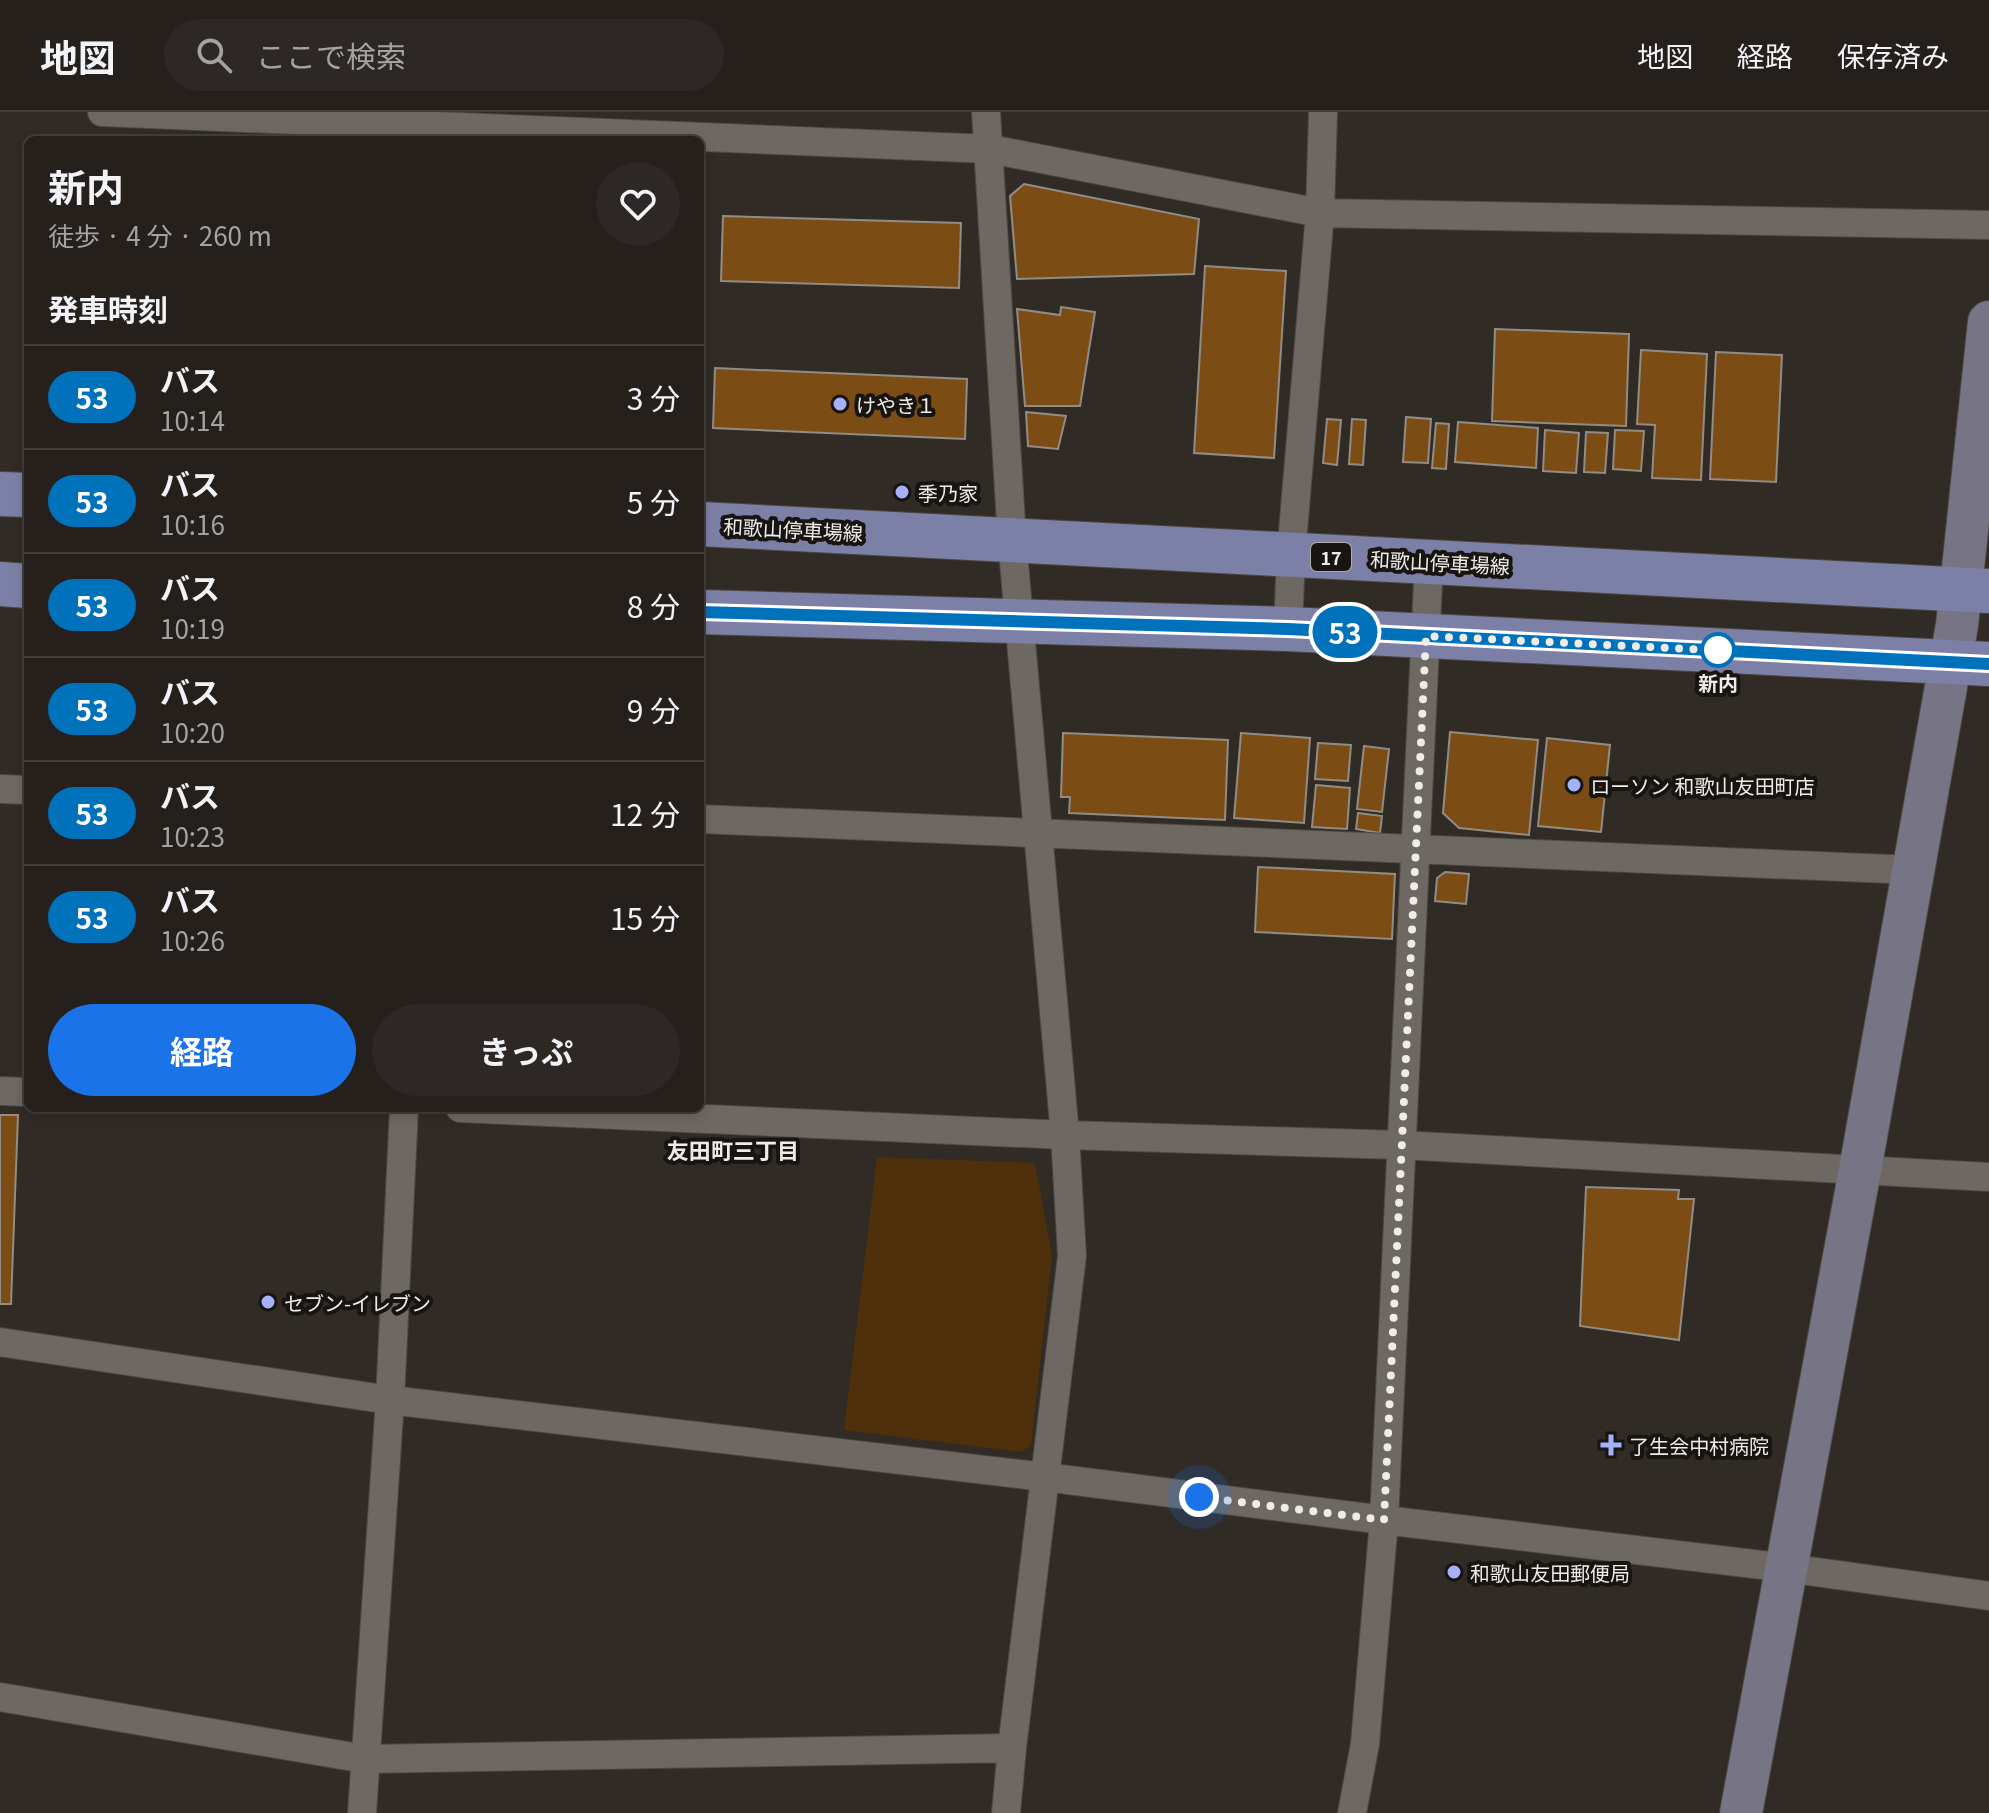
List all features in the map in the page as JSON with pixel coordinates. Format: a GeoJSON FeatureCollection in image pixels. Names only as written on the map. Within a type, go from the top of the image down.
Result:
{"type":"FeatureCollection","features":[{"type":"Feature","properties":{"kind":"main road"},"geometry":{"type":"LineString","coordinates":[[0,494],[24,495]]}},
{"type":"Feature","properties":{"kind":"main road","name":"和歌山停車場線"},"geometry":{"type":"LineString","coordinates":[[704,524],[1980,586]]}},
{"type":"Feature","properties":{"kind":"main road"},"geometry":{"type":"LineString","coordinates":[[0,584],[24,586]]}},
{"type":"Feature","properties":{"kind":"main road"},"geometry":{"type":"LineString","coordinates":[[704,612],[1288,629],[1970,663]]}},
{"type":"Feature","properties":{"kind":"street"},"geometry":{"type":"LineString","coordinates":[[102,112],[693,136]]}},
{"type":"Feature","properties":{"kind":"street"},"geometry":{"type":"LineString","coordinates":[[986,112],[1012,540],[1065,1135],[1072,1256],[1006,1813]]}},
{"type":"Feature","properties":{"kind":"street"},"geometry":{"type":"LineString","coordinates":[[1288,629],[1291,555],[1320,213],[1323,112]]}},
{"type":"Feature","properties":{"kind":"street"},"geometry":{"type":"LineString","coordinates":[[704,136],[990,149],[1320,213],[1989,225]]}},
{"type":"Feature","properties":{"kind":"street"},"geometry":{"type":"LineString","coordinates":[[1741,1813],[1914,870],[1970,663],[1980,586],[1989,322]]}},
{"type":"Feature","properties":{"kind":"street"},"geometry":{"type":"LineString","coordinates":[[1352,1813],[1365,1744],[1384,1520],[1429,561]]}},
{"type":"Feature","properties":{"kind":"street"},"geometry":{"type":"LineString","coordinates":[[1970,663],[1989,690]]}},
{"type":"Feature","properties":{"kind":"street"},"geometry":{"type":"LineString","coordinates":[[0,789],[24,790]]}},
{"type":"Feature","properties":{"kind":"street"},"geometry":{"type":"LineString","coordinates":[[704,819],[1914,870]]}},
{"type":"Feature","properties":{"kind":"street"},"geometry":{"type":"LineString","coordinates":[[0,1091],[24,1092]]}},
{"type":"Feature","properties":{"kind":"street"},"geometry":{"type":"LineString","coordinates":[[362,1813],[390,1400],[404,1112]]}},
{"type":"Feature","properties":{"kind":"street"},"geometry":{"type":"LineString","coordinates":[[550,1112],[1065,1135],[1400,1145],[1989,1177]]}},
{"type":"Feature","properties":{"kind":"street"},"geometry":{"type":"LineString","coordinates":[[0,1342],[390,1400],[1045,1477],[1787,1568],[1989,1596]]}},
{"type":"Feature","properties":{"kind":"street"},"geometry":{"type":"LineString","coordinates":[[0,1697],[365,1759],[1012,1748]]}},
{"type":"Feature","properties":{"kind":"shaded area"},"geometry":{"type":"Polygon","coordinates":[[[877,1157],[1035,1163],[1052,1256],[1031,1445],[1022,1452],[844,1430],[877,1157]]]}},
{"type":"Feature","properties":{"kind":"building"},"geometry":{"type":"Polygon","coordinates":[[[1024,184],[1199,219],[1194,274],[1017,279],[1010,196],[1024,184]]]}},
{"type":"Feature","properties":{"kind":"building"},"geometry":{"type":"Polygon","coordinates":[[[723,216],[961,223],[959,288],[721,281],[723,216]]]}},
{"type":"Feature","properties":{"kind":"building"},"geometry":{"type":"Polygon","coordinates":[[[1205,266],[1286,271],[1274,458],[1194,453],[1205,266]]]}},
{"type":"Feature","properties":{"kind":"building"},"geometry":{"type":"Polygon","coordinates":[[[1061,307],[1095,312],[1080,406],[1025,406],[1017,309],[1060,315],[1061,307]]]}},
{"type":"Feature","properties":{"kind":"building"},"geometry":{"type":"Polygon","coordinates":[[[1495,329],[1629,334],[1626,426],[1492,421],[1495,329]]]}},
{"type":"Feature","properties":{"kind":"building"},"geometry":{"type":"Polygon","coordinates":[[[1641,350],[1707,354],[1701,480],[1652,478],[1655,425],[1637,424],[1641,350]]]}},
{"type":"Feature","properties":{"kind":"building"},"geometry":{"type":"Polygon","coordinates":[[[1716,352],[1782,355],[1776,482],[1710,479],[1716,352]]]}},
{"type":"Feature","properties":{"kind":"building","name":"けやき１"},"geometry":{"type":"Polygon","coordinates":[[[715,368],[967,379],[965,439],[713,428],[715,368]]]}},
{"type":"Feature","properties":{"kind":"building"},"geometry":{"type":"Polygon","coordinates":[[[1026,412],[1066,416],[1058,449],[1028,446],[1026,412]]]}},
{"type":"Feature","properties":{"kind":"building"},"geometry":{"type":"Polygon","coordinates":[[[1406,417],[1431,419],[1428,463],[1403,462],[1406,417]]]}},
{"type":"Feature","properties":{"kind":"building"},"geometry":{"type":"Polygon","coordinates":[[[1327,419],[1341,420],[1337,465],[1323,463],[1327,419]]]}},
{"type":"Feature","properties":{"kind":"building"},"geometry":{"type":"Polygon","coordinates":[[[1352,419],[1366,420],[1363,465],[1349,464],[1352,419]]]}},
{"type":"Feature","properties":{"kind":"building"},"geometry":{"type":"Polygon","coordinates":[[[1458,422],[1538,428],[1536,468],[1455,462],[1458,422]]]}},
{"type":"Feature","properties":{"kind":"building"},"geometry":{"type":"Polygon","coordinates":[[[1436,423],[1449,424],[1446,469],[1432,468],[1436,423]]]}},
{"type":"Feature","properties":{"kind":"building"},"geometry":{"type":"Polygon","coordinates":[[[1545,430],[1579,433],[1576,473],[1543,471],[1545,430]]]}},
{"type":"Feature","properties":{"kind":"building"},"geometry":{"type":"Polygon","coordinates":[[[1615,430],[1644,431],[1641,471],[1613,469],[1615,430]]]}},
{"type":"Feature","properties":{"kind":"building"},"geometry":{"type":"Polygon","coordinates":[[[1586,432],[1608,433],[1605,473],[1584,472],[1586,432]]]}},
{"type":"Feature","properties":{"kind":"building"},"geometry":{"type":"Polygon","coordinates":[[[1450,732],[1538,740],[1529,835],[1459,828],[1443,813],[1450,732]]]}},
{"type":"Feature","properties":{"kind":"building"},"geometry":{"type":"Polygon","coordinates":[[[1063,733],[1228,740],[1225,820],[1069,813],[1070,797],[1061,797],[1063,733]]]}},
{"type":"Feature","properties":{"kind":"building"},"geometry":{"type":"Polygon","coordinates":[[[1241,733],[1310,738],[1304,823],[1234,818],[1241,733]]]}},
{"type":"Feature","properties":{"kind":"building","name":"ローソン 和歌山友田町店"},"geometry":{"type":"Polygon","coordinates":[[[1547,738],[1610,745],[1601,832],[1538,826],[1547,738]]]}},
{"type":"Feature","properties":{"kind":"building"},"geometry":{"type":"Polygon","coordinates":[[[1318,743],[1351,745],[1348,781],[1315,779],[1318,743]]]}},
{"type":"Feature","properties":{"kind":"building"},"geometry":{"type":"Polygon","coordinates":[[[1364,746],[1389,749],[1382,812],[1357,809],[1364,746]]]}},
{"type":"Feature","properties":{"kind":"building"},"geometry":{"type":"Polygon","coordinates":[[[1316,785],[1350,788],[1347,829],[1312,827],[1316,785]]]}},
{"type":"Feature","properties":{"kind":"building"},"geometry":{"type":"Polygon","coordinates":[[[1358,813],[1382,816],[1380,833],[1356,829],[1358,813]]]}},
{"type":"Feature","properties":{"kind":"building"},"geometry":{"type":"Polygon","coordinates":[[[1258,867],[1395,874],[1392,939],[1255,932],[1258,867]]]}},
{"type":"Feature","properties":{"kind":"building"},"geometry":{"type":"Polygon","coordinates":[[[1445,872],[1469,874],[1466,904],[1435,901],[1437,878],[1445,872]]]}},
{"type":"Feature","properties":{"kind":"building"},"geometry":{"type":"Polygon","coordinates":[[[0,1115],[18,1115],[11,1304],[0,1304],[0,1115]]]}},
{"type":"Feature","properties":{"kind":"building"},"geometry":{"type":"Polygon","coordinates":[[[1586,1187],[1679,1190],[1678,1199],[1694,1199],[1679,1340],[1580,1326],[1586,1187]]]}},
{"type":"Feature","properties":{"kind":"bus line","name":"53"},"geometry":{"type":"LineString","coordinates":[[704,612],[1288,629],[1989,664]]}},
{"type":"Feature","properties":{"kind":"place","name":"けやき１"},"geometry":{"type":"Point","coordinates":[840,404]}},
{"type":"Feature","properties":{"kind":"place","name":"季乃家"},"geometry":{"type":"Point","coordinates":[902,492]}},
{"type":"Feature","properties":{"kind":"place","name":"新内"},"geometry":{"type":"Point","coordinates":[1718,650]}},
{"type":"Feature","properties":{"kind":"place","name":"ローソン 和歌山友田町店"},"geometry":{"type":"Point","coordinates":[1574,785]}},
{"type":"Feature","properties":{"kind":"place","name":"セブン-イレブン"},"geometry":{"type":"Point","coordinates":[268,1302]}},
{"type":"Feature","properties":{"kind":"place","name":"了生会中村病院"},"geometry":{"type":"Point","coordinates":[1611,1445]}},
{"type":"Feature","properties":{"kind":"place","name":"和歌山友田郵便局"},"geometry":{"type":"Point","coordinates":[1454,1572]}},
{"type":"Feature","properties":{"kind":"district","name":"友田町三丁目"},"geometry":{"type":"Point","coordinates":[733,1149]}},
{"type":"Feature","properties":{"kind":"route"},"geometry":{"type":"LineString","coordinates":[[1199,1497],[1384,1520],[1426,636],[1730,651],[1718,650]]}}]}
